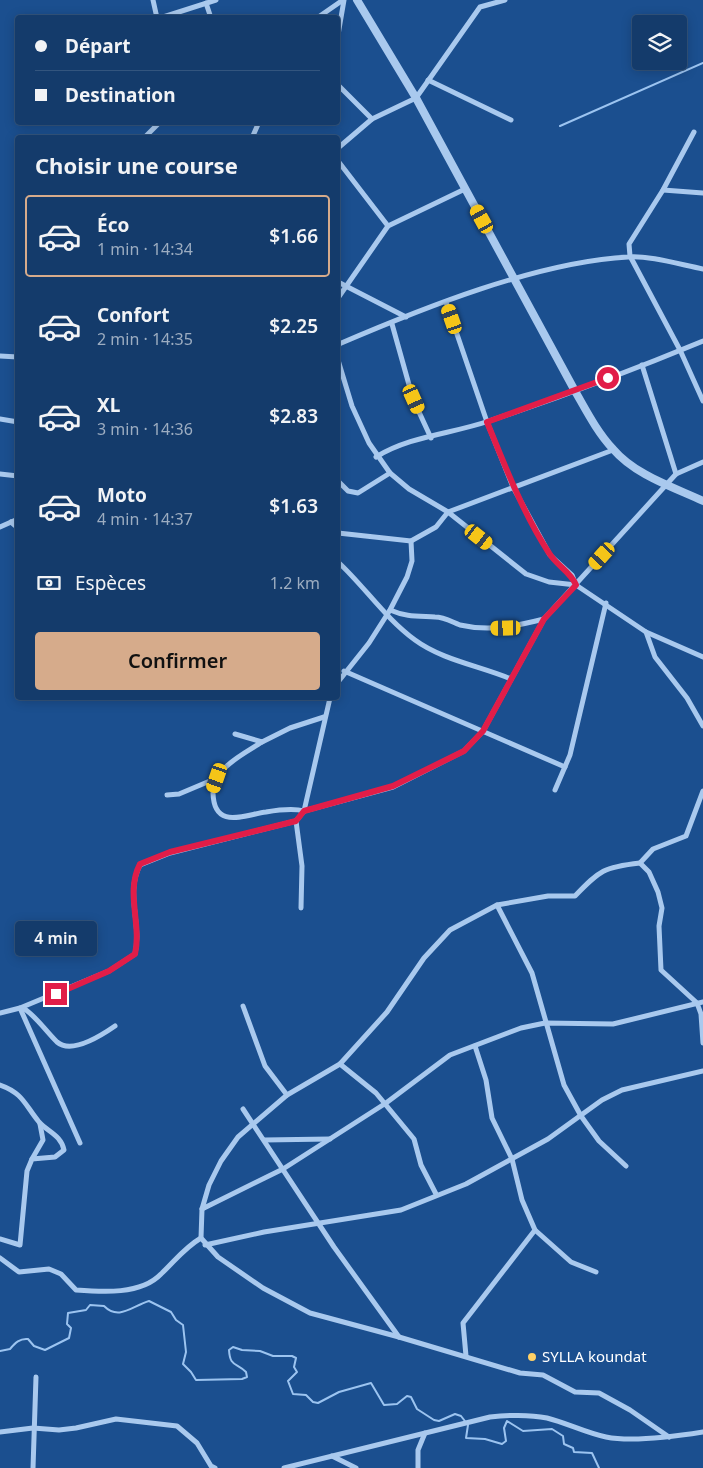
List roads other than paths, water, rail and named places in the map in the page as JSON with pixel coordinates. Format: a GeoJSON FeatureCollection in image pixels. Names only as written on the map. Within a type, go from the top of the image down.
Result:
{"type":"FeatureCollection","features":[{"type":"Feature","properties":{"kind":"street"},"geometry":{"type":"LineString","coordinates":[[153,0],[158,15]]}},
{"type":"Feature","properties":{"kind":"street"},"geometry":{"type":"LineString","coordinates":[[168,15],[216,0]]}},
{"type":"Feature","properties":{"kind":"street"},"geometry":{"type":"LineString","coordinates":[[321,15],[343,0]]}},
{"type":"Feature","properties":{"kind":"street"},"geometry":{"type":"LineString","coordinates":[[340,21],[343,0]]}},
{"type":"Feature","properties":{"kind":"street"},"geometry":{"type":"LineString","coordinates":[[357,0],[416,98],[515,278],[574,391],[613,450],[637,470],[703,501]]}},
{"type":"Feature","properties":{"kind":"street"},"geometry":{"type":"LineString","coordinates":[[340,146],[372,119],[416,98],[480,7],[505,0]]}},
{"type":"Feature","properties":{"kind":"street"},"geometry":{"type":"LineString","coordinates":[[206,3],[211,15]]}},
{"type":"Feature","properties":{"kind":"street"},"geometry":{"type":"LineString","coordinates":[[428,80],[510,120]]}},
{"type":"Feature","properties":{"kind":"street"},"geometry":{"type":"LineString","coordinates":[[340,87],[372,119]]}},
{"type":"Feature","properties":{"kind":"street"},"geometry":{"type":"LineString","coordinates":[[147,135],[157,125]]}},
{"type":"Feature","properties":{"kind":"street"},"geometry":{"type":"LineString","coordinates":[[694,132],[663,190],[629,244],[630,256],[680,350],[703,401]]}},
{"type":"Feature","properties":{"kind":"street"},"geometry":{"type":"LineString","coordinates":[[340,164],[388,226]]}},
{"type":"Feature","properties":{"kind":"street"},"geometry":{"type":"LineString","coordinates":[[340,294],[388,226],[465,189]]}},
{"type":"Feature","properties":{"kind":"street"},"geometry":{"type":"LineString","coordinates":[[663,190],[703,193]]}},
{"type":"Feature","properties":{"kind":"street"},"geometry":{"type":"LineString","coordinates":[[340,344],[406,317],[515,278],[568,266],[630,256],[703,268]]}},
{"type":"Feature","properties":{"kind":"street"},"geometry":{"type":"LineString","coordinates":[[340,283],[406,317]]}},
{"type":"Feature","properties":{"kind":"street"},"geometry":{"type":"LineString","coordinates":[[446,302],[487,422],[513,487],[550,555],[572,575],[576,585]]}},
{"type":"Feature","properties":{"kind":"street"},"geometry":{"type":"LineString","coordinates":[[392,324],[414,399],[431,438]]}},
{"type":"Feature","properties":{"kind":"street"},"geometry":{"type":"LineString","coordinates":[[376,457],[402,444],[487,422],[574,391],[703,341]]}},
{"type":"Feature","properties":{"kind":"street"},"geometry":{"type":"LineString","coordinates":[[0,356],[15,357]]}},
{"type":"Feature","properties":{"kind":"street"},"geometry":{"type":"LineString","coordinates":[[642,365],[676,474]]}},
{"type":"Feature","properties":{"kind":"street"},"geometry":{"type":"LineString","coordinates":[[340,367],[352,406],[376,457],[390,473],[409,489],[448,512],[526,574],[549,582],[576,585],[606,603],[646,632],[703,657]]}},
{"type":"Feature","properties":{"kind":"street"},"geometry":{"type":"LineString","coordinates":[[0,419],[15,422]]}},
{"type":"Feature","properties":{"kind":"street"},"geometry":{"type":"LineString","coordinates":[[340,533],[411,541],[436,527],[448,512],[613,450]]}},
{"type":"Feature","properties":{"kind":"street"},"geometry":{"type":"LineString","coordinates":[[217,778],[213,794],[218,810],[225,816],[240,819],[265,812],[304,811],[393,786],[464,751],[483,731],[544,619],[676,474],[703,462]]}},
{"type":"Feature","properties":{"kind":"street"},"geometry":{"type":"LineString","coordinates":[[340,483],[348,491],[358,493],[390,473]]}},
{"type":"Feature","properties":{"kind":"street"},"geometry":{"type":"LineString","coordinates":[[0,474],[15,476]]}},
{"type":"Feature","properties":{"kind":"street"},"geometry":{"type":"LineString","coordinates":[[0,527],[15,520]]}},
{"type":"Feature","properties":{"kind":"street"},"geometry":{"type":"LineString","coordinates":[[11,522],[15,525]]}},
{"type":"Feature","properties":{"kind":"street"},"geometry":{"type":"LineString","coordinates":[[340,678],[344,671],[369,643],[407,577],[412,561],[411,541]]}},
{"type":"Feature","properties":{"kind":"street"},"geometry":{"type":"LineString","coordinates":[[340,564],[360,583],[373,602],[388,612],[417,642],[510,679]]}},
{"type":"Feature","properties":{"kind":"street"},"geometry":{"type":"LineString","coordinates":[[555,790],[570,755],[606,603]]}},
{"type":"Feature","properties":{"kind":"street"},"geometry":{"type":"LineString","coordinates":[[388,612],[417,618],[434,617],[484,629],[506,628],[544,619]]}},
{"type":"Feature","properties":{"kind":"street"},"geometry":{"type":"LineString","coordinates":[[646,632],[655,657],[701,718],[703,726]]}},
{"type":"Feature","properties":{"kind":"street"},"geometry":{"type":"LineString","coordinates":[[344,671],[565,768]]}},
{"type":"Feature","properties":{"kind":"street"},"geometry":{"type":"LineString","coordinates":[[0,1013],[20,1008],[109,971],[135,954],[138,930],[133,901],[135,873],[140,864],[170,852],[296,821],[304,811],[324,716],[329,700]]}},
{"type":"Feature","properties":{"kind":"street"},"geometry":{"type":"LineString","coordinates":[[167,795],[179,794],[217,778],[229,764],[262,742],[290,728],[324,716]]}},
{"type":"Feature","properties":{"kind":"street"},"geometry":{"type":"LineString","coordinates":[[235,734],[262,742]]}},
{"type":"Feature","properties":{"kind":"street"},"geometry":{"type":"LineString","coordinates":[[670,1437],[630,1410],[599,1393],[574,1392],[543,1375],[520,1374],[466,1356],[310,1313],[263,1288],[204,1245],[201,1238],[202,1209],[209,1185],[221,1161],[238,1137],[287,1095],[340,1064],[387,1012],[424,958],[450,930],[497,905],[548,896],[575,896],[591,880],[610,866],[640,863],[653,849],[686,836],[703,791]]}},
{"type":"Feature","properties":{"kind":"street"},"geometry":{"type":"LineString","coordinates":[[296,821],[302,866],[301,908]]}},
{"type":"Feature","properties":{"kind":"street"},"geometry":{"type":"LineString","coordinates":[[640,863],[649,872],[658,892],[662,908],[659,926],[661,970],[700,1002]]}},
{"type":"Feature","properties":{"kind":"street"},"geometry":{"type":"LineString","coordinates":[[497,905],[532,974],[564,1085],[581,1116],[599,1141],[626,1166]]}},
{"type":"Feature","properties":{"kind":"street"},"geometry":{"type":"LineString","coordinates":[[202,1209],[283,1168],[330,1139],[386,1103],[450,1055],[521,1028],[545,1023],[614,1024],[700,1002]]}},
{"type":"Feature","properties":{"kind":"street"},"geometry":{"type":"LineString","coordinates":[[700,1002],[703,1043]]}},
{"type":"Feature","properties":{"kind":"street"},"geometry":{"type":"LineString","coordinates":[[243,1006],[265,1066],[287,1095]]}},
{"type":"Feature","properties":{"kind":"street"},"geometry":{"type":"LineString","coordinates":[[20,1008],[29,1012],[58,1043],[66,1046],[83,1042],[116,1026]]}},
{"type":"Feature","properties":{"kind":"street"},"geometry":{"type":"LineString","coordinates":[[20,1008],[80,1143]]}},
{"type":"Feature","properties":{"kind":"street"},"geometry":{"type":"LineString","coordinates":[[475,1046],[486,1080],[492,1118],[512,1158],[522,1200],[535,1230],[571,1262],[596,1272]]}},
{"type":"Feature","properties":{"kind":"street"},"geometry":{"type":"LineString","coordinates":[[340,1064],[386,1103],[414,1139],[421,1165],[436,1194]]}},
{"type":"Feature","properties":{"kind":"street"},"geometry":{"type":"LineString","coordinates":[[204,1245],[264,1232],[401,1210],[436,1194],[466,1184],[548,1139],[602,1100],[622,1090],[703,1071]]}},
{"type":"Feature","properties":{"kind":"street"},"geometry":{"type":"LineString","coordinates":[[0,1085],[9,1088],[27,1103],[39,1121],[43,1132],[43,1140],[32,1159],[28,1171],[20,1245],[0,1239]]}},
{"type":"Feature","properties":{"kind":"street"},"geometry":{"type":"LineString","coordinates":[[243,1109],[318,1224],[400,1337]]}},
{"type":"Feature","properties":{"kind":"street"},"geometry":{"type":"LineString","coordinates":[[32,1159],[55,1157],[64,1150],[55,1134],[39,1121]]}},
{"type":"Feature","properties":{"kind":"street"},"geometry":{"type":"LineString","coordinates":[[264,1140],[330,1139]]}},
{"type":"Feature","properties":{"kind":"street"},"geometry":{"type":"LineString","coordinates":[[466,1356],[464,1323],[535,1230]]}},
{"type":"Feature","properties":{"kind":"street"},"geometry":{"type":"LineString","coordinates":[[0,1258],[19,1272],[49,1269],[61,1274],[76,1290],[127,1290],[160,1276],[186,1247],[201,1238]]}},
{"type":"Feature","properties":{"kind":"street"},"geometry":{"type":"LineString","coordinates":[[33,1468],[36,1377]]}},
{"type":"Feature","properties":{"kind":"street"},"geometry":{"type":"LineString","coordinates":[[284,1468],[490,1417],[520,1414],[549,1418],[574,1429],[608,1438],[670,1437],[703,1432]]}},
{"type":"Feature","properties":{"kind":"street"},"geometry":{"type":"LineString","coordinates":[[0,1432],[33,1428],[67,1429],[116,1419],[177,1426],[197,1443],[211,1466],[215,1468]]}},
{"type":"Feature","properties":{"kind":"street"},"geometry":{"type":"LineString","coordinates":[[418,1468],[418,1450],[425,1433]]}},
{"type":"Feature","properties":{"kind":"street"},"geometry":{"type":"LineString","coordinates":[[332,1456],[356,1468]]}},
{"type":"Feature","properties":{"kind":"waterway"},"geometry":{"type":"LineString","coordinates":[[560,126],[703,63]]}},
{"type":"Feature","properties":{"kind":"waterway"},"geometry":{"type":"LineString","coordinates":[[0,1351],[10,1349],[23,1339],[28,1339],[34,1346],[45,1350],[69,1338],[71,1328],[67,1324],[68,1313],[86,1310],[90,1305],[104,1306],[115,1312],[120,1312],[149,1301],[171,1312],[176,1320],[183,1325],[186,1352],[183,1364],[196,1380],[242,1379],[247,1377],[246,1372],[232,1362],[229,1350],[233,1347],[242,1350],[260,1351],[273,1356],[292,1356],[296,1358],[294,1367],[297,1372],[288,1381],[293,1394],[306,1395],[313,1402],[318,1403],[339,1392],[371,1383],[384,1405],[397,1404],[407,1396],[411,1397],[417,1409],[434,1420],[439,1421],[455,1414],[461,1416],[468,1425],[466,1438],[485,1439],[502,1444],[506,1441],[504,1428],[507,1421],[523,1431],[552,1429],[563,1436],[564,1444],[573,1448],[574,1452],[592,1453],[599,1468]]}},
{"type":"Feature","properties":{"kind":"place","name":"SYLLA koundat"},"geometry":{"type":"Point","coordinates":[532,1357]}}]}
